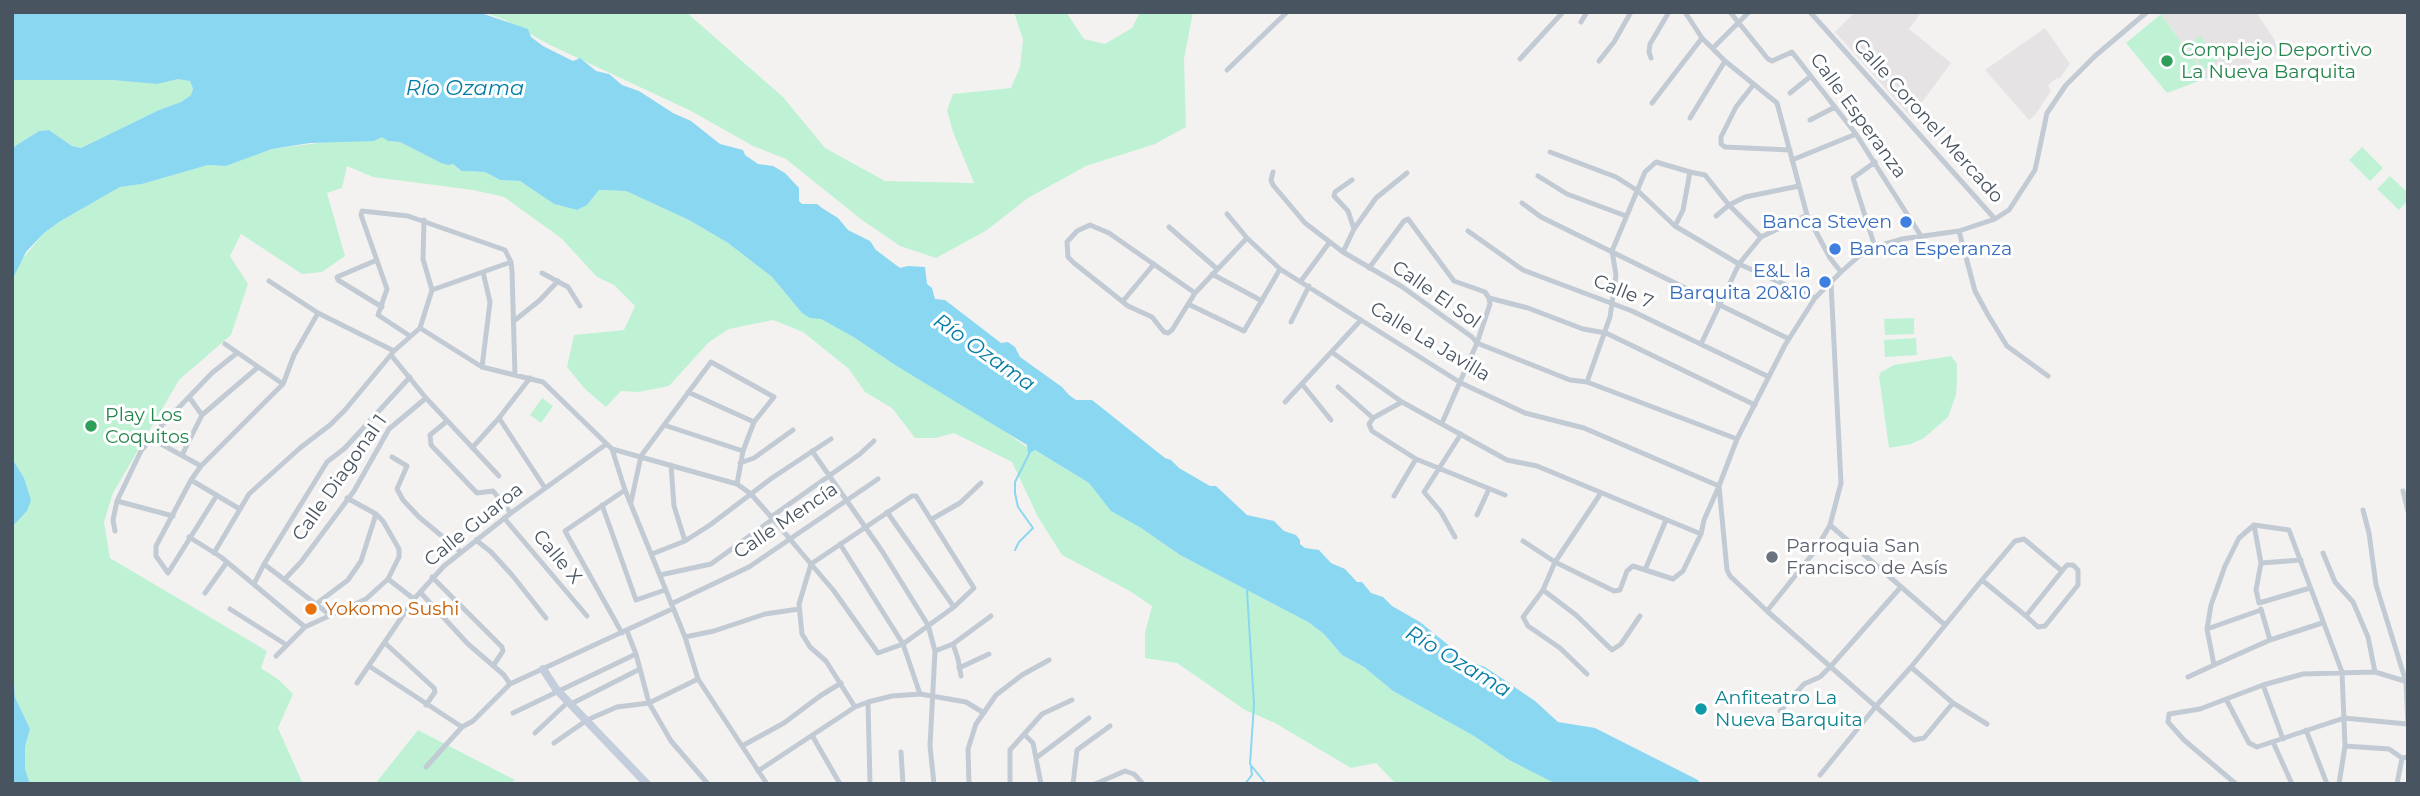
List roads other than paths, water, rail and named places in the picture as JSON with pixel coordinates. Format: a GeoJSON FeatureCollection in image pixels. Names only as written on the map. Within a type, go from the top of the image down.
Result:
{"type":"FeatureCollection","features":[{"type":"Feature","properties":{"kind":"main road"},"geometry":{"type":"LineString","coordinates":[[543,669],[559,692],[647,784]]}},
{"type":"Feature","properties":{"kind":"street"},"geometry":{"type":"LineString","coordinates":[[1227,70],[1287,12]]}},
{"type":"Feature","properties":{"kind":"street"},"geometry":{"type":"LineString","coordinates":[[1520,58],[1563,12]]}},
{"type":"Feature","properties":{"kind":"street"},"geometry":{"type":"LineString","coordinates":[[1581,22],[1587,12]]}},
{"type":"Feature","properties":{"kind":"street"},"geometry":{"type":"LineString","coordinates":[[1599,61],[1614,42],[1630,12]]}},
{"type":"Feature","properties":{"kind":"street"},"geometry":{"type":"LineString","coordinates":[[1651,58],[1650,44],[1669,12]]}},
{"type":"Feature","properties":{"kind":"street"},"geometry":{"type":"LineString","coordinates":[[1685,12],[1702,38],[1725,61],[1777,103],[1807,215],[1830,258],[1841,272]]}},
{"type":"Feature","properties":{"kind":"street","name":"Calle Esperanza"},"geometry":{"type":"LineString","coordinates":[[1730,12],[1768,59],[1772,61],[1791,52],[1856,134],[1921,236]]}},
{"type":"Feature","properties":{"kind":"street"},"geometry":{"type":"LineString","coordinates":[[1713,48],[1749,12]]}},
{"type":"Feature","properties":{"kind":"street","name":"Calle Coronel Mercado"},"geometry":{"type":"LineString","coordinates":[[1810,12],[1995,219]]}},
{"type":"Feature","properties":{"kind":"street"},"geometry":{"type":"LineString","coordinates":[[1523,541],[1555,562],[1617,592],[1629,568],[1637,566],[1668,579],[1683,572],[1701,534],[1704,520],[1737,439],[1789,339],[1815,298],[1841,272],[1875,247],[1921,236],[1959,231],[1995,219],[2008,211],[2035,170],[2047,113],[2066,85],[2095,56],[2147,12]]}},
{"type":"Feature","properties":{"kind":"street"},"geometry":{"type":"LineString","coordinates":[[1653,103],[1702,38]]}},
{"type":"Feature","properties":{"kind":"street"},"geometry":{"type":"LineString","coordinates":[[1690,118],[1725,61]]}},
{"type":"Feature","properties":{"kind":"street"},"geometry":{"type":"LineString","coordinates":[[1790,93],[1811,76]]}},
{"type":"Feature","properties":{"kind":"street"},"geometry":{"type":"LineString","coordinates":[[1754,84],[1736,107],[1721,137],[1721,144],[1725,147],[1790,150]]}},
{"type":"Feature","properties":{"kind":"street"},"geometry":{"type":"LineString","coordinates":[[1810,120],[1835,107]]}},
{"type":"Feature","properties":{"kind":"street"},"geometry":{"type":"LineString","coordinates":[[1792,160],[1856,134]]}},
{"type":"Feature","properties":{"kind":"street"},"geometry":{"type":"LineString","coordinates":[[1550,152],[1616,177],[1638,191],[1675,226],[1740,264],[1815,298]]}},
{"type":"Feature","properties":{"kind":"street"},"geometry":{"type":"LineString","coordinates":[[1587,382],[1606,333],[1612,304],[1616,275],[1612,251],[1649,166],[1656,162],[1705,175],[1729,205],[1761,237]]}},
{"type":"Feature","properties":{"kind":"street"},"geometry":{"type":"LineString","coordinates":[[1875,162],[1853,178],[1875,247]]}},
{"type":"Feature","properties":{"kind":"street","name":"Calle El Sol"},"geometry":{"type":"LineString","coordinates":[[1273,172],[1273,186],[1304,223],[1329,243],[1401,286],[1477,343],[1570,380],[1587,382],[1737,439]]}},
{"type":"Feature","properties":{"kind":"street"},"geometry":{"type":"LineString","coordinates":[[1675,226],[1683,210],[1689,172]]}},
{"type":"Feature","properties":{"kind":"street"},"geometry":{"type":"LineString","coordinates":[[1343,252],[1354,229],[1376,198],[1407,173]]}},
{"type":"Feature","properties":{"kind":"street"},"geometry":{"type":"LineString","coordinates":[[1538,176],[1579,200],[1626,216]]}},
{"type":"Feature","properties":{"kind":"street"},"geometry":{"type":"LineString","coordinates":[[1352,180],[1335,192],[1335,196],[1348,211],[1354,229]]}},
{"type":"Feature","properties":{"kind":"street"},"geometry":{"type":"LineString","coordinates":[[1716,216],[1745,197],[1799,186]]}},
{"type":"Feature","properties":{"kind":"street"},"geometry":{"type":"LineString","coordinates":[[1522,204],[1541,217],[1789,339]]}},
{"type":"Feature","properties":{"kind":"street"},"geometry":{"type":"LineString","coordinates":[[410,336],[379,317],[387,289],[361,212],[393,212],[501,247],[511,262],[515,375]]}},
{"type":"Feature","properties":{"kind":"street","name":"Calle La Javilla"},"geometry":{"type":"LineString","coordinates":[[1227,214],[1247,238],[1280,269],[1461,383],[1525,414],[1584,428],[1719,486]]}},
{"type":"Feature","properties":{"kind":"street"},"geometry":{"type":"LineString","coordinates":[[1701,344],[1740,264],[1761,237],[1807,215]]}},
{"type":"Feature","properties":{"kind":"street"},"geometry":{"type":"LineString","coordinates":[[1369,268],[1408,219],[1454,281],[1485,292],[1489,298],[1490,304],[1477,343],[1442,423]]}},
{"type":"Feature","properties":{"kind":"street"},"geometry":{"type":"LineString","coordinates":[[214,553],[248,494],[345,410],[392,353],[420,328],[432,290],[423,259],[424,220]]}},
{"type":"Feature","properties":{"kind":"street"},"geometry":{"type":"LineString","coordinates":[[1195,293],[1109,233],[1090,225],[1067,242],[1068,257],[1128,306],[1152,317],[1164,332],[1168,333],[1195,293],[1247,238]]}},
{"type":"Feature","properties":{"kind":"street"},"geometry":{"type":"LineString","coordinates":[[1169,227],[1216,268]]}},
{"type":"Feature","properties":{"kind":"street","name":"Calle 7"},"geometry":{"type":"LineString","coordinates":[[1468,231],[1523,270],[1632,311],[1769,377]]}},
{"type":"Feature","properties":{"kind":"street"},"geometry":{"type":"LineString","coordinates":[[1959,231],[1975,290],[2007,346],[2048,376]]}},
{"type":"Feature","properties":{"kind":"street"},"geometry":{"type":"LineString","coordinates":[[1301,281],[1329,243]]}},
{"type":"Feature","properties":{"kind":"street"},"geometry":{"type":"LineString","coordinates":[[377,260],[337,277],[382,307]]}},
{"type":"Feature","properties":{"kind":"street"},"geometry":{"type":"LineString","coordinates":[[432,290],[511,262]]}},
{"type":"Feature","properties":{"kind":"street"},"geometry":{"type":"LineString","coordinates":[[1123,301],[1154,264]]}},
{"type":"Feature","properties":{"kind":"street"},"geometry":{"type":"LineString","coordinates":[[1188,304],[1241,331],[1247,328],[1280,269]]}},
{"type":"Feature","properties":{"kind":"street"},"geometry":{"type":"LineString","coordinates":[[482,367],[490,302],[483,272]]}},
{"type":"Feature","properties":{"kind":"street"},"geometry":{"type":"LineString","coordinates":[[542,273],[568,287],[580,306]]}},
{"type":"Feature","properties":{"kind":"street"},"geometry":{"type":"LineString","coordinates":[[1212,274],[1262,301]]}},
{"type":"Feature","properties":{"kind":"street"},"geometry":{"type":"LineString","coordinates":[[269,281],[318,313],[392,353],[426,398],[499,476]]}},
{"type":"Feature","properties":{"kind":"street"},"geometry":{"type":"LineString","coordinates":[[514,321],[541,300],[558,281]]}},
{"type":"Feature","properties":{"kind":"street"},"geometry":{"type":"LineString","coordinates":[[1767,611],[1815,551],[1830,525],[1841,482],[1831,283]]}},
{"type":"Feature","properties":{"kind":"street"},"geometry":{"type":"LineString","coordinates":[[1291,322],[1309,286]]}},
{"type":"Feature","properties":{"kind":"street"},"geometry":{"type":"LineString","coordinates":[[1489,298],[1528,308],[1583,329],[1606,333],[1755,405]]}},
{"type":"Feature","properties":{"kind":"street"},"geometry":{"type":"LineString","coordinates":[[217,495],[168,573],[159,563],[155,551],[191,480],[201,466],[283,384],[294,355],[318,313]]}},
{"type":"Feature","properties":{"kind":"street"},"geometry":{"type":"LineString","coordinates":[[1285,402],[1361,320]]}},
{"type":"Feature","properties":{"kind":"street"},"geometry":{"type":"LineString","coordinates":[[420,328],[482,367],[543,382],[612,449],[737,484],[751,494],[811,564],[841,600],[878,653],[903,644],[954,607],[974,586],[914,495],[811,564],[799,609],[802,634],[810,647],[826,661],[855,707]]}},
{"type":"Feature","properties":{"kind":"street"},"geometry":{"type":"LineString","coordinates":[[225,344],[283,384]]}},
{"type":"Feature","properties":{"kind":"street"},"geometry":{"type":"LineString","coordinates":[[115,531],[113,520],[117,501],[141,451],[212,373],[237,353]]}},
{"type":"Feature","properties":{"kind":"street"},"geometry":{"type":"LineString","coordinates":[[1332,353],[1402,402],[1507,460],[1537,466],[1701,534]]}},
{"type":"Feature","properties":{"kind":"street"},"geometry":{"type":"LineString","coordinates":[[631,503],[641,456],[710,363],[748,381],[774,399],[754,422],[743,451],[737,484]]}},
{"type":"Feature","properties":{"kind":"street"},"geometry":{"type":"LineString","coordinates":[[182,455],[202,415],[257,368]]}},
{"type":"Feature","properties":{"kind":"street"},"geometry":{"type":"LineString","coordinates":[[254,584],[327,463],[345,448],[410,377]]}},
{"type":"Feature","properties":{"kind":"street"},"geometry":{"type":"LineString","coordinates":[[472,447],[499,418],[530,377]]}},
{"type":"Feature","properties":{"kind":"street"},"geometry":{"type":"LineString","coordinates":[[1302,384],[1331,420]]}},
{"type":"Feature","properties":{"kind":"street"},"geometry":{"type":"LineString","coordinates":[[1338,387],[1373,418]]}},
{"type":"Feature","properties":{"kind":"street"},"geometry":{"type":"LineString","coordinates":[[688,392],[754,422]]}},
{"type":"Feature","properties":{"kind":"street"},"geometry":{"type":"LineString","coordinates":[[189,397],[202,415]]}},
{"type":"Feature","properties":{"kind":"street","name":"Calle Diagonal 1"},"geometry":{"type":"LineString","coordinates":[[284,580],[354,491],[389,429],[426,398]]}},
{"type":"Feature","properties":{"kind":"street"},"geometry":{"type":"LineString","coordinates":[[1402,402],[1373,418],[1369,424],[1372,432],[1416,459],[1505,495]]}},
{"type":"Feature","properties":{"kind":"street"},"geometry":{"type":"LineString","coordinates":[[499,418],[545,488]]}},
{"type":"Feature","properties":{"kind":"street"},"geometry":{"type":"LineString","coordinates":[[447,421],[430,435],[431,445],[477,492],[494,491],[511,513]]}},
{"type":"Feature","properties":{"kind":"street"},"geometry":{"type":"LineString","coordinates":[[664,425],[743,451]]}},
{"type":"Feature","properties":{"kind":"street"},"geometry":{"type":"LineString","coordinates":[[740,463],[754,458],[793,430]]}},
{"type":"Feature","properties":{"kind":"street"},"geometry":{"type":"LineString","coordinates":[[1455,537],[1441,512],[1424,492],[1461,434]]}},
{"type":"Feature","properties":{"kind":"street"},"geometry":{"type":"LineString","coordinates":[[152,439],[201,466]]}},
{"type":"Feature","properties":{"kind":"street"},"geometry":{"type":"LineString","coordinates":[[652,554],[685,541],[831,439]]}},
{"type":"Feature","properties":{"kind":"street"},"geometry":{"type":"LineString","coordinates":[[660,575],[710,564],[874,441]]}},
{"type":"Feature","properties":{"kind":"street","name":"Calle Guaroa"},"geometry":{"type":"LineString","coordinates":[[357,683],[432,577],[504,518],[605,445]]}},
{"type":"Feature","properties":{"kind":"street"},"geometry":{"type":"LineString","coordinates":[[612,449],[625,490],[685,638],[698,680],[767,784]]}},
{"type":"Feature","properties":{"kind":"street"},"geometry":{"type":"LineString","coordinates":[[813,451],[928,625],[936,652],[930,746],[934,784]]}},
{"type":"Feature","properties":{"kind":"street"},"geometry":{"type":"LineString","coordinates":[[392,457],[407,466],[397,489],[403,500],[461,552]]}},
{"type":"Feature","properties":{"kind":"street"},"geometry":{"type":"LineString","coordinates":[[1394,496],[1416,459]]}},
{"type":"Feature","properties":{"kind":"street"},"geometry":{"type":"LineString","coordinates":[[671,465],[674,506],[685,541]]}},
{"type":"Feature","properties":{"kind":"street","name":"Calle Mencía"},"geometry":{"type":"LineString","coordinates":[[510,684],[624,632],[749,567],[878,479]]}},
{"type":"Feature","properties":{"kind":"street"},"geometry":{"type":"LineString","coordinates":[[191,480],[238,508]]}},
{"type":"Feature","properties":{"kind":"street"},"geometry":{"type":"LineString","coordinates":[[932,519],[960,503],[981,482]]}},
{"type":"Feature","properties":{"kind":"street"},"geometry":{"type":"LineString","coordinates":[[1719,486],[1727,570],[1767,611],[1877,705],[1908,736],[1920,740],[1953,704]]}},
{"type":"Feature","properties":{"kind":"street"},"geometry":{"type":"LineString","coordinates":[[1477,515],[1489,489]]}},
{"type":"Feature","properties":{"kind":"street"},"geometry":{"type":"LineString","coordinates":[[625,490],[566,528],[566,534],[636,654],[649,703],[671,741],[708,784]]}},
{"type":"Feature","properties":{"kind":"street"},"geometry":{"type":"LineString","coordinates":[[2403,491],[2408,511]]}},
{"type":"Feature","properties":{"kind":"street"},"geometry":{"type":"LineString","coordinates":[[1587,674],[1560,648],[1524,622],[1523,617],[1543,590],[1555,562],[1601,493]]}},
{"type":"Feature","properties":{"kind":"street"},"geometry":{"type":"LineString","coordinates":[[276,656],[305,627],[366,599],[388,579],[399,557],[399,549],[383,521],[376,514],[347,498]]}},
{"type":"Feature","properties":{"kind":"street"},"geometry":{"type":"LineString","coordinates":[[117,501],[173,516]]}},
{"type":"Feature","properties":{"kind":"street"},"geometry":{"type":"LineString","coordinates":[[602,505],[636,600],[665,590]]}},
{"type":"Feature","properties":{"kind":"street"},"geometry":{"type":"LineString","coordinates":[[2226,699],[2252,746],[2257,747],[2344,718],[2408,724],[2407,682],[2374,578],[2369,533],[2362,510]]}},
{"type":"Feature","properties":{"kind":"street"},"geometry":{"type":"LineString","coordinates":[[887,512],[954,607]]}},
{"type":"Feature","properties":{"kind":"street"},"geometry":{"type":"LineString","coordinates":[[316,604],[348,580],[361,561],[376,514]]}},
{"type":"Feature","properties":{"kind":"street","name":"Calle X"},"geometry":{"type":"LineString","coordinates":[[504,518],[587,616]]}},
{"type":"Feature","properties":{"kind":"street"},"geometry":{"type":"LineString","coordinates":[[1645,570],[1666,520]]}},
{"type":"Feature","properties":{"kind":"street"},"geometry":{"type":"LineString","coordinates":[[1830,525],[1945,625]]}},
{"type":"Feature","properties":{"kind":"street"},"geometry":{"type":"LineString","coordinates":[[2254,525],[2261,563],[2256,590],[2270,640]]}},
{"type":"Feature","properties":{"kind":"street"},"geometry":{"type":"LineString","coordinates":[[2214,665],[2207,629],[2211,605],[2225,566],[2239,538],[2254,525],[2289,530],[2342,672],[2346,746],[2339,784]]}},
{"type":"Feature","properties":{"kind":"street"},"geometry":{"type":"LineString","coordinates":[[190,537],[227,562],[305,627]]}},
{"type":"Feature","properties":{"kind":"street"},"geometry":{"type":"LineString","coordinates":[[1821,775],[2015,541],[2022,538],[2062,571]]}},
{"type":"Feature","properties":{"kind":"street"},"geometry":{"type":"LineString","coordinates":[[476,540],[512,575],[546,618]]}},
{"type":"Feature","properties":{"kind":"street"},"geometry":{"type":"LineString","coordinates":[[840,544],[903,644],[920,694]]}},
{"type":"Feature","properties":{"kind":"street"},"geometry":{"type":"LineString","coordinates":[[2323,554],[2335,582],[2353,602],[2368,637],[2375,672]]}},
{"type":"Feature","properties":{"kind":"street"},"geometry":{"type":"LineString","coordinates":[[2261,563],[2301,560]]}},
{"type":"Feature","properties":{"kind":"street"},"geometry":{"type":"LineString","coordinates":[[205,593],[227,562]]}},
{"type":"Feature","properties":{"kind":"street"},"geometry":{"type":"LineString","coordinates":[[264,564],[330,615]]}},
{"type":"Feature","properties":{"kind":"street"},"geometry":{"type":"LineString","coordinates":[[1982,580],[2038,626],[2045,626],[2078,585],[2078,570],[2073,565],[2067,565],[2026,616]]}},
{"type":"Feature","properties":{"kind":"street"},"geometry":{"type":"LineString","coordinates":[[432,577],[502,647],[503,651],[493,666]]}},
{"type":"Feature","properties":{"kind":"street"},"geometry":{"type":"LineString","coordinates":[[388,579],[414,599]]}},
{"type":"Feature","properties":{"kind":"street"},"geometry":{"type":"LineString","coordinates":[[1780,711],[1804,684],[1832,667],[1900,588]]}},
{"type":"Feature","properties":{"kind":"street"},"geometry":{"type":"LineString","coordinates":[[2259,603],[2310,588]]}},
{"type":"Feature","properties":{"kind":"street"},"geometry":{"type":"LineString","coordinates":[[1543,590],[1576,615],[1612,650],[1620,644],[1640,616]]}},
{"type":"Feature","properties":{"kind":"street"},"geometry":{"type":"LineString","coordinates":[[420,592],[468,645],[504,675],[510,684],[473,722],[462,727],[426,767]]}},
{"type":"Feature","properties":{"kind":"street"},"geometry":{"type":"LineString","coordinates":[[230,609],[285,645]]}},
{"type":"Feature","properties":{"kind":"street"},"geometry":{"type":"LineString","coordinates":[[685,638],[765,614],[799,609]]}},
{"type":"Feature","properties":{"kind":"street"},"geometry":{"type":"LineString","coordinates":[[2207,629],[2261,610]]}},
{"type":"Feature","properties":{"kind":"street"},"geometry":{"type":"LineString","coordinates":[[936,652],[953,644],[991,616]]}},
{"type":"Feature","properties":{"kind":"street"},"geometry":{"type":"LineString","coordinates":[[2188,677],[2270,640],[2322,623]]}},
{"type":"Feature","properties":{"kind":"street"},"geometry":{"type":"LineString","coordinates":[[385,643],[433,688],[435,692],[426,705]]}},
{"type":"Feature","properties":{"kind":"street"},"geometry":{"type":"LineString","coordinates":[[953,644],[961,676]]}},
{"type":"Feature","properties":{"kind":"street"},"geometry":{"type":"LineString","coordinates":[[513,713],[636,654]]}},
{"type":"Feature","properties":{"kind":"street"},"geometry":{"type":"LineString","coordinates":[[960,668],[989,654]]}},
{"type":"Feature","properties":{"kind":"street"},"geometry":{"type":"LineString","coordinates":[[969,784],[968,749],[976,724],[996,695],[1021,675],[1049,660]]}},
{"type":"Feature","properties":{"kind":"street"},"geometry":{"type":"LineString","coordinates":[[369,666],[462,727]]}},
{"type":"Feature","properties":{"kind":"street"},"geometry":{"type":"LineString","coordinates":[[1911,667],[1953,704],[1987,723]]}},
{"type":"Feature","properties":{"kind":"street"},"geometry":{"type":"LineString","coordinates":[[535,733],[570,703],[640,669]]}},
{"type":"Feature","properties":{"kind":"street"},"geometry":{"type":"LineString","coordinates":[[2236,784],[2190,745],[2168,722],[2168,717],[2173,712],[2200,709],[2263,685],[2303,674],[2375,672],[2407,682]]}},
{"type":"Feature","properties":{"kind":"street"},"geometry":{"type":"LineString","coordinates":[[554,743],[587,720],[617,708],[649,703],[698,680]]}},
{"type":"Feature","properties":{"kind":"street"},"geometry":{"type":"LineString","coordinates":[[742,746],[784,723],[841,683]]}},
{"type":"Feature","properties":{"kind":"street"},"geometry":{"type":"LineString","coordinates":[[2263,685],[2283,738]]}},
{"type":"Feature","properties":{"kind":"street"},"geometry":{"type":"LineString","coordinates":[[758,771],[855,707],[868,702],[892,696],[920,694],[966,702],[984,713]]}},
{"type":"Feature","properties":{"kind":"street"},"geometry":{"type":"LineString","coordinates":[[1010,784],[1010,750],[1042,713],[1072,700]]}},
{"type":"Feature","properties":{"kind":"street"},"geometry":{"type":"LineString","coordinates":[[868,702],[870,784]]}},
{"type":"Feature","properties":{"kind":"street"},"geometry":{"type":"LineString","coordinates":[[1036,758],[1088,718]]}},
{"type":"Feature","properties":{"kind":"street"},"geometry":{"type":"LineString","coordinates":[[1073,784],[1077,750],[1110,726]]}},
{"type":"Feature","properties":{"kind":"street"},"geometry":{"type":"LineString","coordinates":[[2306,730],[2327,784]]}},
{"type":"Feature","properties":{"kind":"street"},"geometry":{"type":"LineString","coordinates":[[1025,734],[1033,743],[1041,784]]}},
{"type":"Feature","properties":{"kind":"street"},"geometry":{"type":"LineString","coordinates":[[813,737],[840,784]]}},
{"type":"Feature","properties":{"kind":"street"},"geometry":{"type":"LineString","coordinates":[[2273,742],[2292,784]]}},
{"type":"Feature","properties":{"kind":"street"},"geometry":{"type":"LineString","coordinates":[[2346,746],[2389,749],[2405,758],[2398,784]]}},
{"type":"Feature","properties":{"kind":"street"},"geometry":{"type":"LineString","coordinates":[[901,752],[903,784]]}},
{"type":"Feature","properties":{"kind":"street"},"geometry":{"type":"LineString","coordinates":[[1095,784],[1125,771],[1134,774],[1143,784]]}},
{"type":"Feature","properties":{"kind":"water","name":"Río Ozama"},"geometry":{"type":"Polygon","coordinates":[[[12,12],[478,12],[528,29],[531,37],[543,46],[573,61],[580,58],[596,71],[609,74],[622,85],[639,91],[691,121],[720,144],[743,150],[745,155],[758,164],[773,166],[785,173],[799,188],[799,201],[802,204],[817,204],[838,218],[848,230],[870,241],[876,250],[900,268],[925,267],[927,284],[932,288],[935,299],[945,300],[1001,343],[1008,342],[1015,347],[1020,357],[1076,400],[1092,400],[1179,468],[1210,486],[1216,486],[1247,515],[1274,521],[1284,531],[1296,535],[1305,548],[1319,550],[1331,563],[1345,569],[1357,582],[1362,582],[1371,593],[1383,597],[1392,606],[1420,622],[1468,661],[1485,667],[1535,701],[1558,722],[1595,728],[1698,780],[1701,784],[1556,784],[1509,760],[1474,736],[1393,691],[1364,667],[1342,655],[1324,634],[1308,622],[1180,555],[1111,511],[1089,483],[1035,450],[1028,454],[1027,445],[855,338],[821,319],[810,318],[802,313],[772,277],[728,243],[689,220],[626,191],[599,190],[587,205],[577,210],[554,204],[520,181],[500,180],[485,172],[461,171],[453,164],[441,163],[400,142],[388,141],[382,137],[374,141],[310,143],[272,149],[226,166],[208,165],[142,184],[120,187],[44,233],[26,252],[12,280],[12,148],[39,131],[49,130],[72,146],[81,148],[181,102],[191,95],[193,89],[190,81],[178,79],[157,84],[112,80],[12,80],[12,12]]]}},
{"type":"Feature","properties":{"kind":"water"},"geometry":{"type":"Polygon","coordinates":[[[12,458],[24,478],[31,500],[27,511],[12,527],[12,458]]]}},
{"type":"Feature","properties":{"kind":"water"},"geometry":{"type":"Polygon","coordinates":[[[12,648],[15,697],[30,729],[25,747],[25,769],[30,784],[12,784],[12,648]]]}},
{"type":"Feature","properties":{"kind":"waterway"},"geometry":{"type":"LineString","coordinates":[[1015,550],[1033,528],[1018,507],[1015,493],[1015,482],[1030,452]]}},
{"type":"Feature","properties":{"kind":"waterway"},"geometry":{"type":"LineString","coordinates":[[1247,591],[1254,704],[1250,764],[1266,784]]}},
{"type":"Feature","properties":{"kind":"waterway"},"geometry":{"type":"LineString","coordinates":[[1245,784],[1252,775],[1251,767]]}},
{"type":"Feature","properties":{"kind":"place","name":"Complejo Deportivo La Nueva Barquita"},"geometry":{"type":"Point","coordinates":[2167,61]}},
{"type":"Feature","properties":{"kind":"place","name":"Banca Steven"},"geometry":{"type":"Point","coordinates":[1906,222]}},
{"type":"Feature","properties":{"kind":"place","name":"Banca Esperanza"},"geometry":{"type":"Point","coordinates":[1835,249]}},
{"type":"Feature","properties":{"kind":"place","name":"E&L la Barquita 20&10"},"geometry":{"type":"Point","coordinates":[1825,282]}},
{"type":"Feature","properties":{"kind":"place","name":"Play Los Coquitos"},"geometry":{"type":"Point","coordinates":[91,426]}},
{"type":"Feature","properties":{"kind":"place","name":"Parroquia San Francisco de Asís"},"geometry":{"type":"Point","coordinates":[1772,557]}},
{"type":"Feature","properties":{"kind":"place","name":"Yokomo Sushi"},"geometry":{"type":"Point","coordinates":[311,609]}},
{"type":"Feature","properties":{"kind":"place","name":"Anfiteatro La Nueva Barquita"},"geometry":{"type":"Point","coordinates":[1701,709]}}]}
